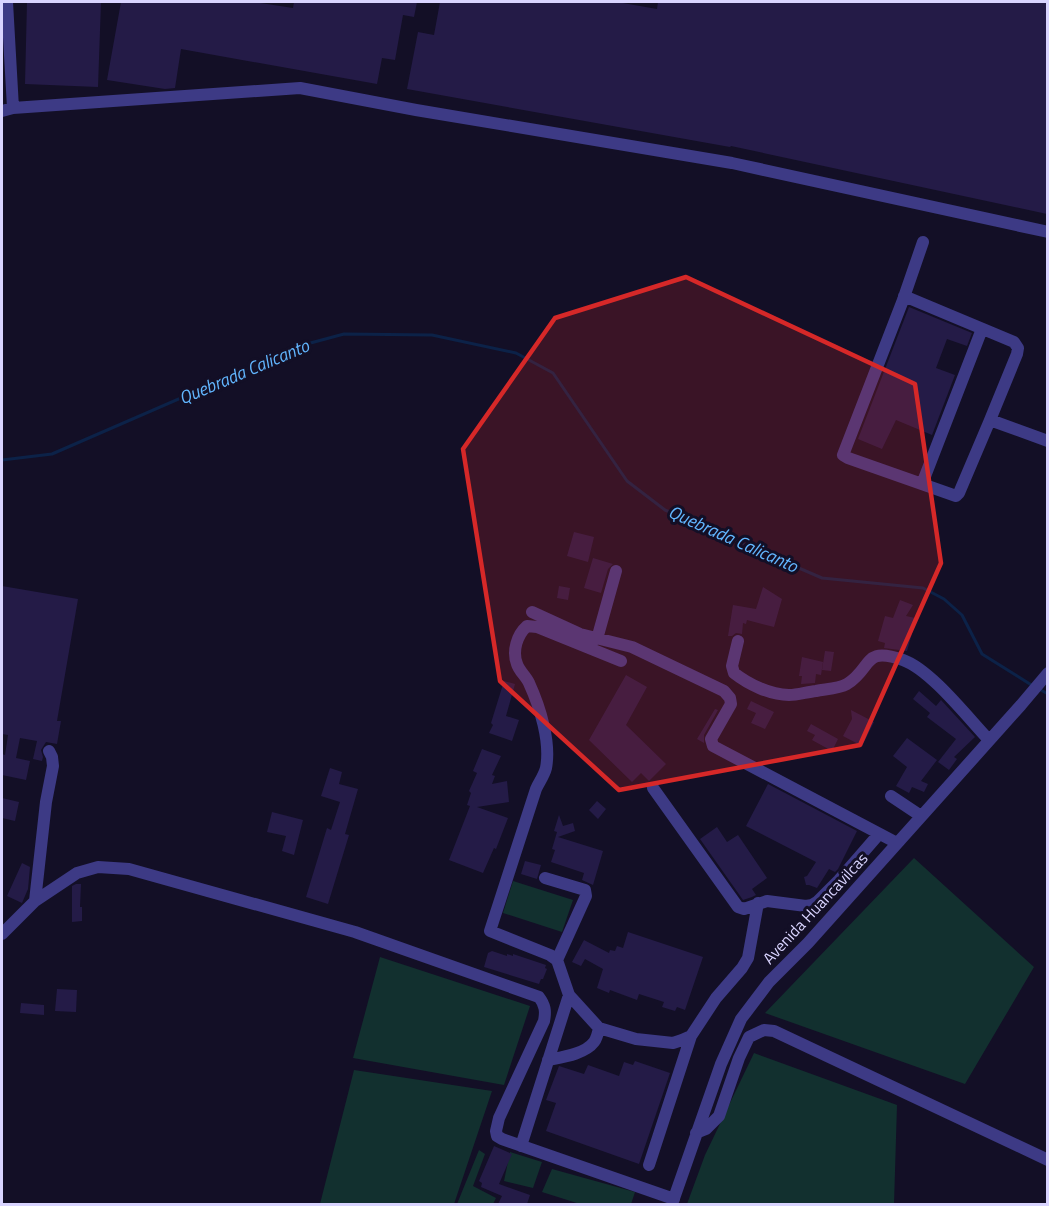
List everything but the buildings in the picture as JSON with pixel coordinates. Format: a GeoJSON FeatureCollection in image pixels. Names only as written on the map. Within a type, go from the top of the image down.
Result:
{"type":"FeatureCollection","features":[{"type":"Feature","properties":{"kind":"street"},"geometry":{"type":"LineString","coordinates":[[8,2],[7,110],[300,88],[416,111],[732,163],[1047,232]]}},
{"type":"Feature","properties":{"kind":"street"},"geometry":{"type":"LineString","coordinates":[[904,296],[1014,342],[1018,348],[990,420],[956,496],[843,455],[923,242]]}},
{"type":"Feature","properties":{"kind":"street"},"geometry":{"type":"LineString","coordinates":[[922,484],[982,328]]}},
{"type":"Feature","properties":{"kind":"street"},"geometry":{"type":"LineString","coordinates":[[990,420],[1047,441]]}},
{"type":"Feature","properties":{"kind":"street"},"geometry":{"type":"LineString","coordinates":[[597,639],[616,571]]}},
{"type":"Feature","properties":{"kind":"street"},"geometry":{"type":"LineString","coordinates":[[532,612],[580,634],[632,647],[727,694],[731,704],[711,739],[713,746],[897,843]]}},
{"type":"Feature","properties":{"kind":"street"},"geometry":{"type":"LineString","coordinates":[[621,662],[532,626],[527,626],[521,632],[515,646],[517,665],[538,703],[547,758],[545,771],[536,789],[490,932],[550,955],[557,960],[569,994],[599,1028],[636,1039],[672,1043],[691,1036]]}},
{"type":"Feature","properties":{"kind":"street"},"geometry":{"type":"LineString","coordinates":[[738,641],[732,666],[734,673],[754,685],[776,693],[790,695],[846,684],[861,672],[870,659],[877,656],[891,656],[903,660],[920,668],[989,740]]}},
{"type":"Feature","properties":{"kind":"street","name":"Avenida Huancavilcas"},"geometry":{"type":"LineString","coordinates":[[673,1202],[721,1064],[741,1019],[769,982],[808,943],[1047,674]]}},
{"type":"Feature","properties":{"kind":"street"},"geometry":{"type":"LineString","coordinates":[[35,901],[46,802],[53,766],[49,751]]}},
{"type":"Feature","properties":{"kind":"street"},"geometry":{"type":"LineString","coordinates":[[653,788],[738,907],[744,909],[758,903],[772,901],[806,906],[817,902],[879,834]]}},
{"type":"Feature","properties":{"kind":"street"},"geometry":{"type":"LineString","coordinates":[[891,796],[921,816]]}},
{"type":"Feature","properties":{"kind":"street"},"geometry":{"type":"LineString","coordinates":[[2,934],[35,901],[77,873],[98,867],[129,869],[355,932],[539,998],[544,1004],[544,1020],[496,1125],[497,1136],[673,1202]]}},
{"type":"Feature","properties":{"kind":"street"},"geometry":{"type":"LineString","coordinates":[[545,878],[585,890],[586,893],[557,960]]}},
{"type":"Feature","properties":{"kind":"street"},"geometry":{"type":"LineString","coordinates":[[649,1165],[691,1036],[716,998],[748,958],[758,903]]}},
{"type":"Feature","properties":{"kind":"street"},"geometry":{"type":"LineString","coordinates":[[521,1146],[569,994]]}},
{"type":"Feature","properties":{"kind":"street"},"geometry":{"type":"LineString","coordinates":[[548,1060],[587,1048],[596,1040],[599,1028]]}},
{"type":"Feature","properties":{"kind":"street"},"geometry":{"type":"LineString","coordinates":[[696,1133],[706,1129],[719,1116],[739,1058],[749,1037],[764,1030],[774,1031],[1047,1160]]}},
{"type":"Feature","properties":{"kind":"highlighted area"},"geometry":{"type":"Polygon","coordinates":[[[686,277],[915,384],[941,563],[860,745],[619,790],[500,681],[463,449],[555,318],[686,277]]]}},
{"type":"Feature","properties":{"kind":"green space"},"geometry":{"type":"Polygon","coordinates":[[[914,858],[1034,967],[965,1084],[765,1013],[914,858]]]}},
{"type":"Feature","properties":{"kind":"green space"},"geometry":{"type":"Polygon","coordinates":[[[513,881],[573,900],[562,932],[503,913],[513,881]]]}},
{"type":"Feature","properties":{"kind":"green space"},"geometry":{"type":"Polygon","coordinates":[[[380,957],[530,1006],[504,1085],[353,1058],[380,957]]]}},
{"type":"Feature","properties":{"kind":"green space"},"geometry":{"type":"Polygon","coordinates":[[[754,1053],[897,1105],[894,1204],[687,1204],[705,1155],[754,1053]]]}},
{"type":"Feature","properties":{"kind":"green space"},"geometry":{"type":"Polygon","coordinates":[[[354,1070],[492,1091],[454,1204],[320,1204],[354,1070]]]}},
{"type":"Feature","properties":{"kind":"green space"},"geometry":{"type":"Polygon","coordinates":[[[479,1150],[485,1154],[473,1186],[496,1198],[493,1204],[457,1204],[479,1150]]]}},
{"type":"Feature","properties":{"kind":"green space"},"geometry":{"type":"Polygon","coordinates":[[[510,1152],[542,1162],[533,1188],[504,1181],[510,1152]]]}},
{"type":"Feature","properties":{"kind":"green space"},"geometry":{"type":"Polygon","coordinates":[[[552,1169],[635,1192],[631,1204],[580,1204],[542,1192],[552,1169]]]}},
{"type":"Feature","properties":{"kind":"waterway","name":"Quebrada Calicanto"},"geometry":{"type":"LineString","coordinates":[[2,460],[52,454],[303,345],[344,334],[432,335],[516,353],[553,373],[627,481],[665,510],[822,578],[923,588],[944,599],[962,615],[982,654],[1033,686]]}},
{"type":"Feature","properties":{"kind":"waterway","name":"Quebrada Calicanto"},"geometry":{"type":"LineString","coordinates":[[1039,689],[1048,694]]}}]}
